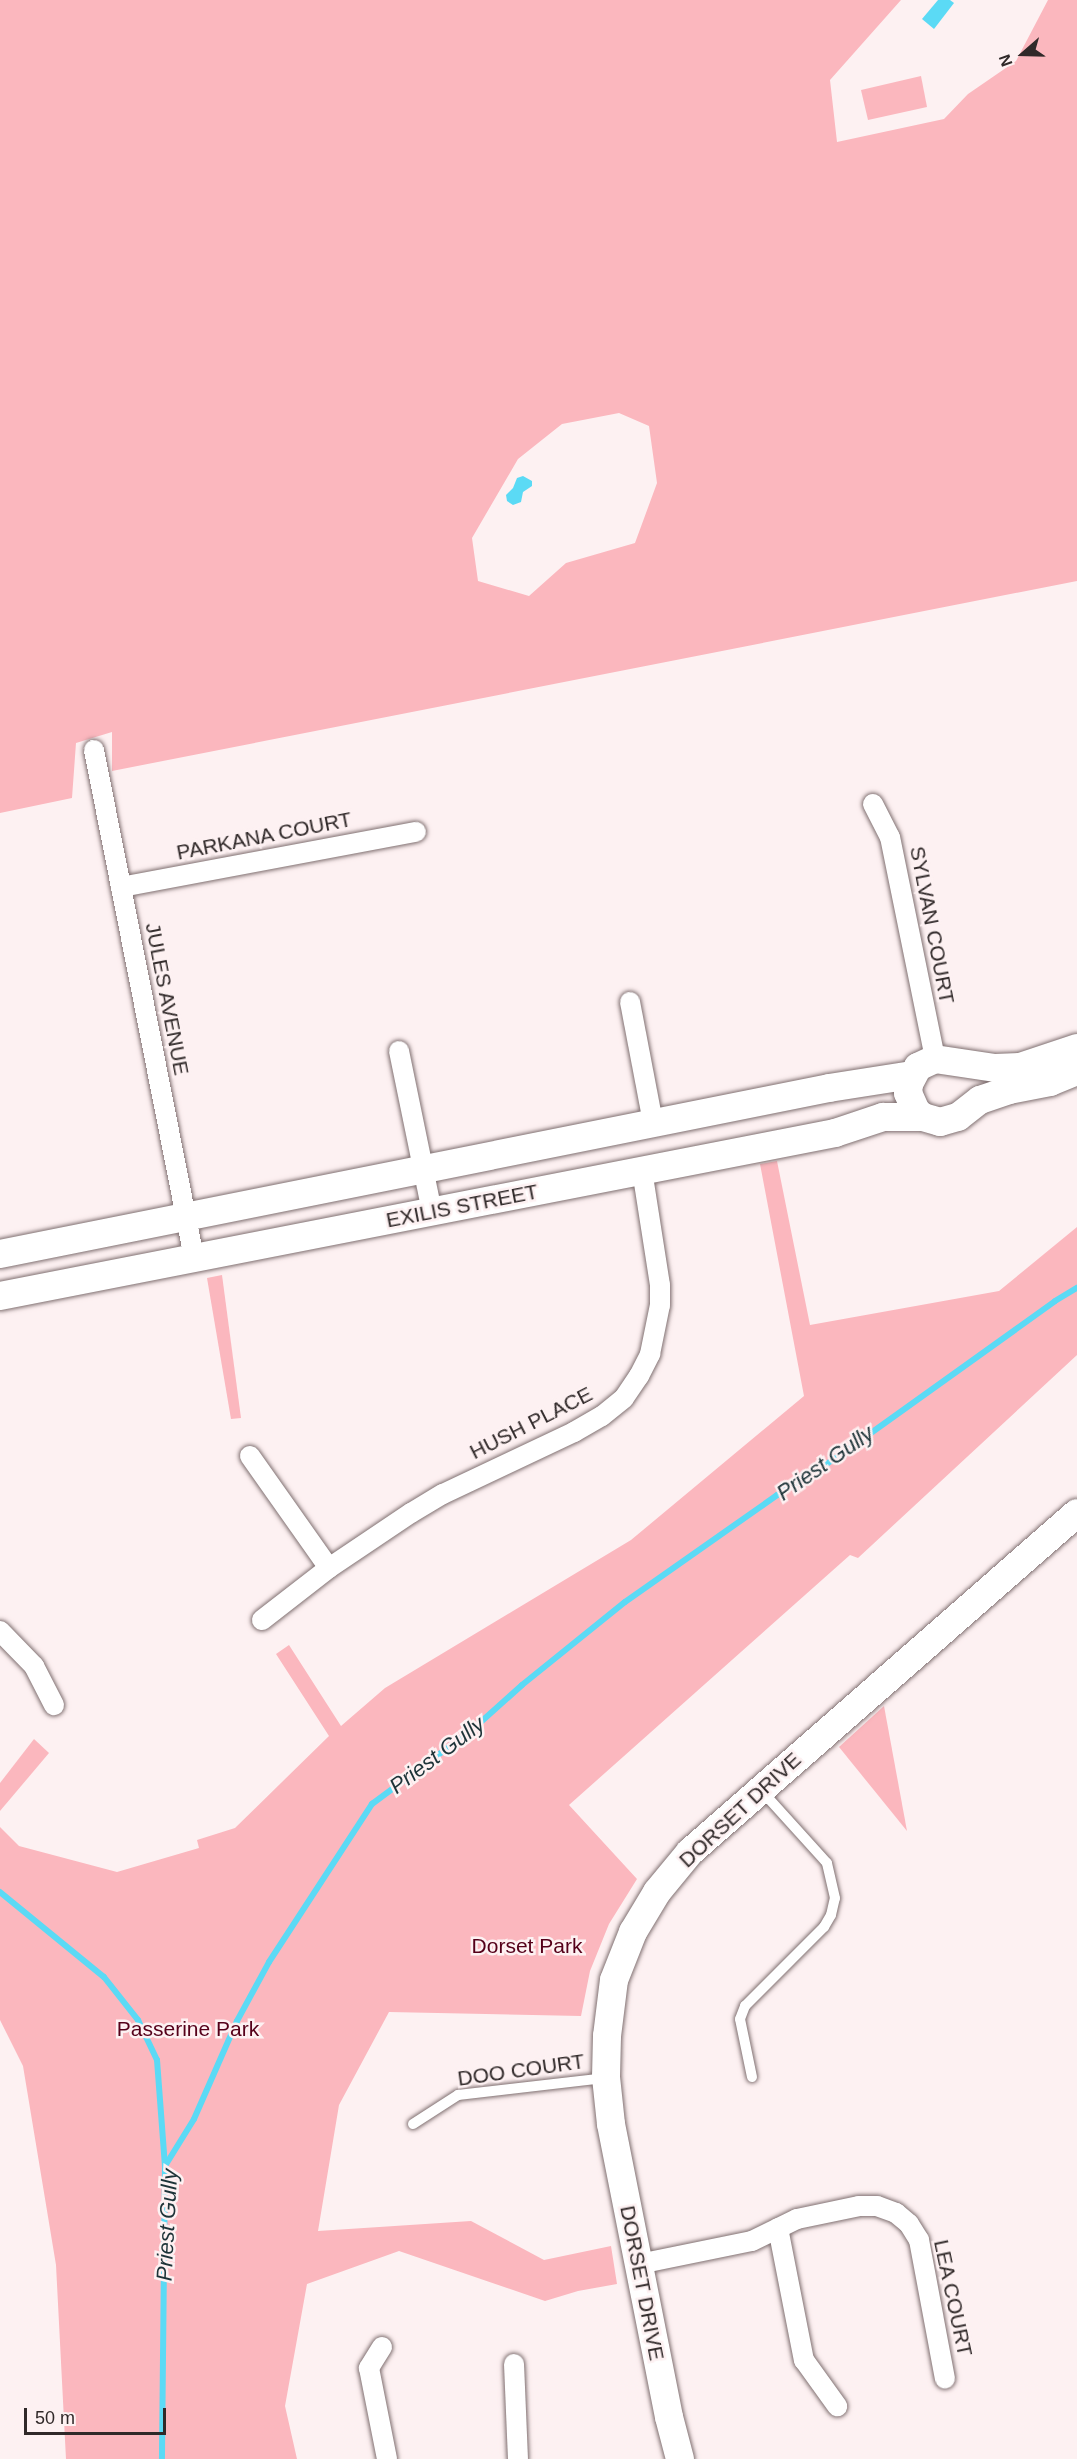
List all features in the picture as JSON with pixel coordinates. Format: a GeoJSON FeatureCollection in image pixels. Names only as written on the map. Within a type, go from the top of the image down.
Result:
{"type":"FeatureCollection","features":[{"type":"Feature","properties":{"kind":"street","name":"JULES AVENUE"},"geometry":{"type":"LineString","coordinates":[[94,750],[194,1258]]}},
{"type":"Feature","properties":{"kind":"street","name":"SYLVAN COURT"},"geometry":{"type":"LineString","coordinates":[[873,804],[890,837],[934,1065]]}},
{"type":"Feature","properties":{"kind":"street","name":"PARKANA COURT"},"geometry":{"type":"LineString","coordinates":[[121,887],[416,831]]}},
{"type":"Feature","properties":{"kind":"street"},"geometry":{"type":"LineString","coordinates":[[630,1002],[653,1123]]}},
{"type":"Feature","properties":{"kind":"street","name":"EXILIS STREET"},"geometry":{"type":"LineString","coordinates":[[0,1254],[934,1065],[1020,1067],[1077,1048]]}},
{"type":"Feature","properties":{"kind":"street"},"geometry":{"type":"LineString","coordinates":[[399,1052],[432,1212]]}},
{"type":"Feature","properties":{"kind":"street"},"geometry":{"type":"LineString","coordinates":[[923,1117],[910,1102],[909,1084],[934,1065],[964,1070],[972,1090],[965,1111]]}},
{"type":"Feature","properties":{"kind":"street","name":"EXILIS STREET"},"geometry":{"type":"LineString","coordinates":[[0,1296],[835,1133],[883,1118],[923,1117],[940,1122],[950,1120],[980,1100],[1010,1090],[1050,1082],[1077,1071]]}},
{"type":"Feature","properties":{"kind":"street","name":"HUSH PLACE"},"geometry":{"type":"LineString","coordinates":[[262,1620],[329,1568],[443,1494],[574,1432],[602,1416],[624,1398],[650,1354],[660,1305],[660,1285],[642,1170]]}},
{"type":"Feature","properties":{"kind":"street"},"geometry":{"type":"LineString","coordinates":[[250,1456],[329,1568]]}},
{"type":"Feature","properties":{"kind":"street","name":"DORSET DRIVE"},"geometry":{"type":"LineString","coordinates":[[680,2459],[669,2417],[611,2124],[606,2077],[607,2036],[614,1980],[633,1932],[657,1892],[690,1852],[1077,1513]]}},
{"type":"Feature","properties":{"kind":"street"},"geometry":{"type":"LineString","coordinates":[[0,1631],[34,1666],[54,1704]]}},
{"type":"Feature","properties":{"kind":"street","name":"LEA COURT"},"geometry":{"type":"LineString","coordinates":[[639,2264],[752,2241],[797,2218],[859,2206],[877,2206],[896,2213],[909,2224],[919,2240],[945,2379]]}},
{"type":"Feature","properties":{"kind":"street"},"geometry":{"type":"LineString","coordinates":[[778,2228],[804,2360],[837,2406]]}},
{"type":"Feature","properties":{"kind":"street"},"geometry":{"type":"LineString","coordinates":[[382,2347],[369,2368],[387,2459]]}},
{"type":"Feature","properties":{"kind":"street"},"geometry":{"type":"LineString","coordinates":[[514,2364],[518,2459]]}},
{"type":"Feature","properties":{"kind":"lane"},"geometry":{"type":"LineString","coordinates":[[752,2077],[740,2019],[745,2006],[824,1928],[831,1915],[834,1898],[827,1863],[761,1789]]}},
{"type":"Feature","properties":{"kind":"lane","name":"DOO COURT"},"geometry":{"type":"LineString","coordinates":[[413,2124],[459,2095],[606,2077]]}},
{"type":"Feature","properties":{"kind":"green space"},"geometry":{"type":"Polygon","coordinates":[[[0,0],[901,0],[830,80],[837,142],[944,119],[968,94],[1016,61],[1048,0],[1077,0],[1077,581],[112,771],[112,732],[76,743],[72,798],[0,813],[0,0]],[[619,413],[562,424],[518,459],[472,538],[478,581],[529,596],[566,563],[635,543],[657,483],[649,426],[619,413]]]}},
{"type":"Feature","properties":{"kind":"green space"},"geometry":{"type":"Polygon","coordinates":[[[921,76],[927,107],[868,120],[861,90],[921,76]]]}},
{"type":"Feature","properties":{"kind":"green space","name":"Passerine Park"},"geometry":{"type":"Polygon","coordinates":[[[777,1161],[810,1325],[999,1291],[1077,1227],[1077,1355],[858,1558],[850,1555],[569,1805],[637,1879],[609,1924],[590,1971],[581,2016],[389,2012],[339,2105],[318,2231],[471,2221],[544,2260],[611,2246],[617,2284],[578,2291],[545,2301],[399,2251],[307,2284],[285,2406],[297,2459],[66,2459],[56,2265],[23,2066],[0,2020],[0,1827],[19,1846],[117,1872],[199,1848],[197,1840],[235,1828],[329,1736],[276,1654],[289,1645],[341,1726],[385,1688],[631,1540],[804,1396],[760,1164],[777,1161]]]}},
{"type":"Feature","properties":{"kind":"green space"},"geometry":{"type":"Polygon","coordinates":[[[222,1275],[241,1418],[231,1419],[207,1278],[222,1275]]]}},
{"type":"Feature","properties":{"kind":"green space"},"geometry":{"type":"Polygon","coordinates":[[[884,1706],[907,1831],[839,1747],[884,1706]]]}},
{"type":"Feature","properties":{"kind":"green space"},"geometry":{"type":"Polygon","coordinates":[[[34,1739],[49,1753],[0,1811],[0,1783],[34,1739]]]}},
{"type":"Feature","properties":{"kind":"water"},"geometry":{"type":"Polygon","coordinates":[[[938,0],[950,0],[954,3],[934,29],[922,19],[938,0]]]}},
{"type":"Feature","properties":{"kind":"water"},"geometry":{"type":"Polygon","coordinates":[[[523,476],[532,481],[532,486],[523,492],[521,502],[513,505],[507,501],[506,495],[513,488],[517,478],[523,476]]]}},
{"type":"Feature","properties":{"kind":"waterway","name":"Priest Gully"},"geometry":{"type":"LineString","coordinates":[[165,2166],[194,2119],[237,2021],[269,1962],[372,1804],[473,1729],[522,1685],[625,1602],[777,1495],[836,1458],[1055,1301],[1077,1288]]}},
{"type":"Feature","properties":{"kind":"waterway"},"geometry":{"type":"LineString","coordinates":[[0,1892],[104,1977],[138,2020],[157,2060],[165,2166],[162,2459]]}},
{"type":"Feature","properties":{"kind":"park label","name":"Dorset Park"},"geometry":{"type":"Point","coordinates":[527,1946]}}]}
